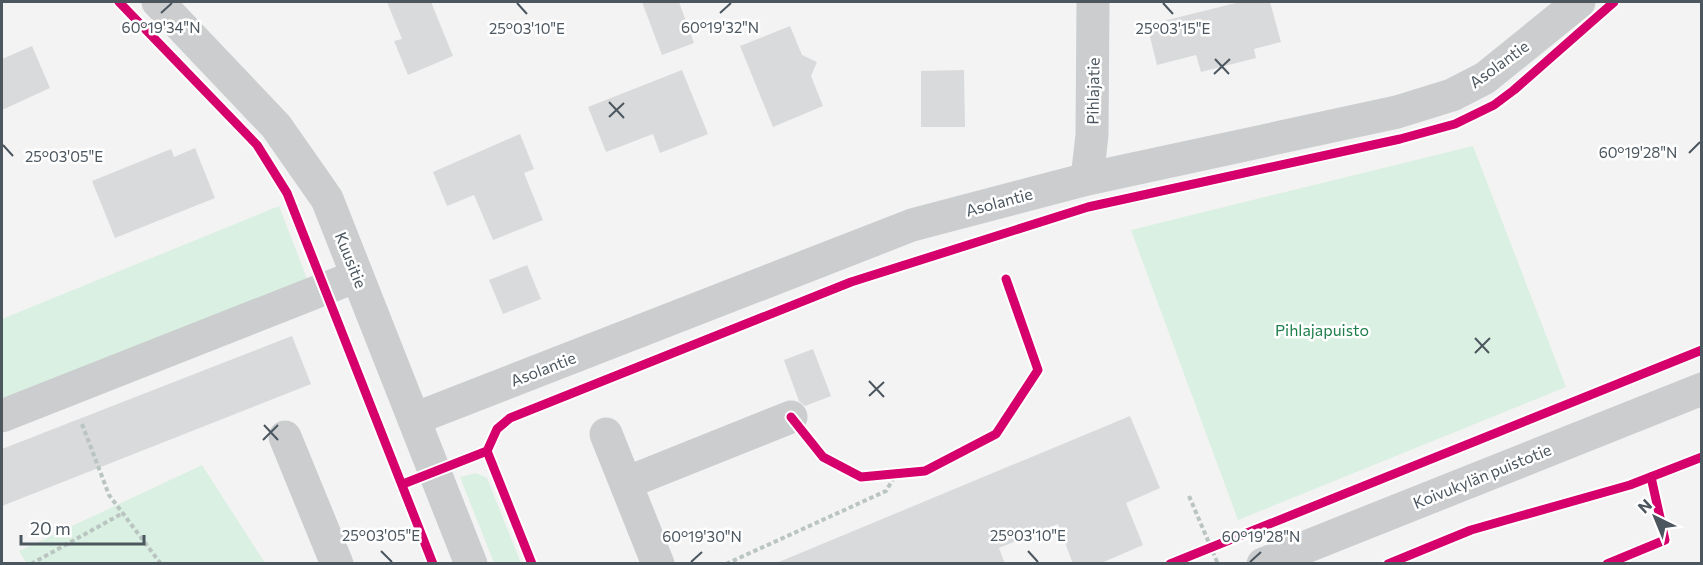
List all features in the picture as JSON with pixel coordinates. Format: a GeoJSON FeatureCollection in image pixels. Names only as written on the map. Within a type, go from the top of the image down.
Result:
{"type":"FeatureCollection","features":[{"type":"Feature","properties":{"kind":"street","name":"Kuusitie"},"geometry":{"type":"LineString","coordinates":[[158,2],[276,126],[327,199],[414,419],[467,562]]}},
{"type":"Feature","properties":{"kind":"street","name":"Pihlajatie"},"geometry":{"type":"LineString","coordinates":[[1087,179],[1092,135],[1093,2]]}},
{"type":"Feature","properties":{"kind":"street","name":"Asolantie"},"geometry":{"type":"LineString","coordinates":[[414,419],[912,225],[1087,179],[1397,112],[1452,95],[1485,78],[1579,2]]}},
{"type":"Feature","properties":{"kind":"street"},"geometry":{"type":"LineString","coordinates":[[2,416],[357,276]]}},
{"type":"Feature","properties":{"kind":"street","name":"Koivukylän puistotie"},"geometry":{"type":"LineString","coordinates":[[1263,564],[1701,389]]}},
{"type":"Feature","properties":{"kind":"street"},"geometry":{"type":"LineString","coordinates":[[626,483],[791,417]]}},
{"type":"Feature","properties":{"kind":"street"},"geometry":{"type":"LineString","coordinates":[[606,434],[658,564]]}},
{"type":"Feature","properties":{"kind":"street"},"geometry":{"type":"LineString","coordinates":[[285,437],[337,564]]}},
{"type":"Feature","properties":{"kind":"path"},"geometry":{"type":"LineString","coordinates":[[69,390],[110,495],[161,564]]}},
{"type":"Feature","properties":{"kind":"path"},"geometry":{"type":"LineString","coordinates":[[884,475],[901,473]]}},
{"type":"Feature","properties":{"kind":"path"},"geometry":{"type":"LineString","coordinates":[[726,564],[886,490],[901,473]]}},
{"type":"Feature","properties":{"kind":"path"},"geometry":{"type":"LineString","coordinates":[[1640,481],[1661,473]]}},
{"type":"Feature","properties":{"kind":"path"},"geometry":{"type":"LineString","coordinates":[[1607,564],[1665,540],[1651,477]]}},
{"type":"Feature","properties":{"kind":"path"},"geometry":{"type":"LineString","coordinates":[[1189,496],[1218,564]]}},
{"type":"Feature","properties":{"kind":"path"},"geometry":{"type":"LineString","coordinates":[[31,564],[123,513]]}},
{"type":"Feature","properties":{"kind":"path"},"geometry":{"type":"LineString","coordinates":[[1201,551],[1222,543]]}},
{"type":"Feature","properties":{"kind":"green space","name":"Pihlajapuisto"},"geometry":{"type":"Polygon","coordinates":[[[1473,146],[1566,387],[1238,520],[1131,230],[1473,146]]]}},
{"type":"Feature","properties":{"kind":"green space"},"geometry":{"type":"Polygon","coordinates":[[[279,206],[309,284],[2,416],[2,319],[279,206]]]}},
{"type":"Feature","properties":{"kind":"green space"},"geometry":{"type":"Polygon","coordinates":[[[202,465],[265,563],[27,564],[19,551],[202,465]]]}},
{"type":"Feature","properties":{"kind":"green space"},"geometry":{"type":"Polygon","coordinates":[[[476,473],[487,478],[521,563],[494,563],[460,477],[476,473]]]}},
{"type":"Feature","properties":{"kind":"building"},"geometry":{"type":"Polygon","coordinates":[[[387,2],[431,2],[453,56],[408,75],[394,41],[402,39],[387,2]]]}},
{"type":"Feature","properties":{"kind":"building"},"geometry":{"type":"Polygon","coordinates":[[[642,2],[679,2],[694,43],[662,55],[642,2]]]}},
{"type":"Feature","properties":{"kind":"building"},"geometry":{"type":"Polygon","coordinates":[[[1240,2],[1270,2],[1281,42],[1254,49],[1256,58],[1201,72],[1196,55],[1157,65],[1147,25],[1240,2]]]}},
{"type":"Feature","properties":{"kind":"building"},"geometry":{"type":"Polygon","coordinates":[[[790,26],[802,55],[817,62],[811,76],[823,106],[773,127],[740,46],[790,26]]]}},
{"type":"Feature","properties":{"kind":"building"},"geometry":{"type":"Polygon","coordinates":[[[32,46],[50,88],[2,110],[2,59],[32,46]]]}},
{"type":"Feature","properties":{"kind":"building"},"geometry":{"type":"Polygon","coordinates":[[[682,70],[708,134],[660,153],[653,134],[606,152],[588,107],[682,70]]]}},
{"type":"Feature","properties":{"kind":"building"},"geometry":{"type":"Polygon","coordinates":[[[964,70],[965,127],[921,127],[921,71],[964,70]]]}},
{"type":"Feature","properties":{"kind":"building"},"geometry":{"type":"Polygon","coordinates":[[[520,134],[534,169],[524,173],[543,220],[493,240],[474,195],[447,206],[433,172],[520,134]]]}},
{"type":"Feature","properties":{"kind":"building"},"geometry":{"type":"Polygon","coordinates":[[[195,148],[215,198],[115,238],[92,181],[171,149],[174,157],[195,148]]]}},
{"type":"Feature","properties":{"kind":"building"},"geometry":{"type":"Polygon","coordinates":[[[527,265],[541,299],[503,314],[489,280],[527,265]]]}},
{"type":"Feature","properties":{"kind":"building"},"geometry":{"type":"Polygon","coordinates":[[[292,336],[311,384],[2,506],[2,449],[292,336]]]}},
{"type":"Feature","properties":{"kind":"building"},"geometry":{"type":"Polygon","coordinates":[[[813,349],[831,396],[805,406],[799,401],[784,360],[813,349]]]}},
{"type":"Feature","properties":{"kind":"building"},"geometry":{"type":"Polygon","coordinates":[[[1130,416],[1160,488],[1126,503],[1143,545],[1099,564],[1073,564],[1058,524],[999,548],[1005,564],[774,564],[1130,416]]]}},
{"type":"Feature","properties":{"kind":"cycle path"},"geometry":{"type":"LineString","coordinates":[[119,2],[257,145],[287,193],[433,564]]}},
{"type":"Feature","properties":{"kind":"cycle path"},"geometry":{"type":"LineString","coordinates":[[403,484],[487,451],[497,429],[510,418],[851,282],[1088,207],[1400,139],[1455,124],[1494,105],[1514,90],[1614,2]]}},
{"type":"Feature","properties":{"kind":"cycle path"},"geometry":{"type":"LineString","coordinates":[[791,417],[823,457],[861,477],[925,471],[996,434],[1038,370],[1006,279]]}},
{"type":"Feature","properties":{"kind":"cycle path"},"geometry":{"type":"LineString","coordinates":[[1170,564],[1702,350]]}},
{"type":"Feature","properties":{"kind":"cycle path"},"geometry":{"type":"LineString","coordinates":[[487,451],[532,564]]}},
{"type":"Feature","properties":{"kind":"cycle path"},"geometry":{"type":"LineString","coordinates":[[1388,564],[1471,530],[1630,485],[1702,457]]}},
{"type":"Feature","properties":{"kind":"cycle path"},"geometry":{"type":"LineString","coordinates":[[1607,564],[1665,540],[1651,477]]}}]}
